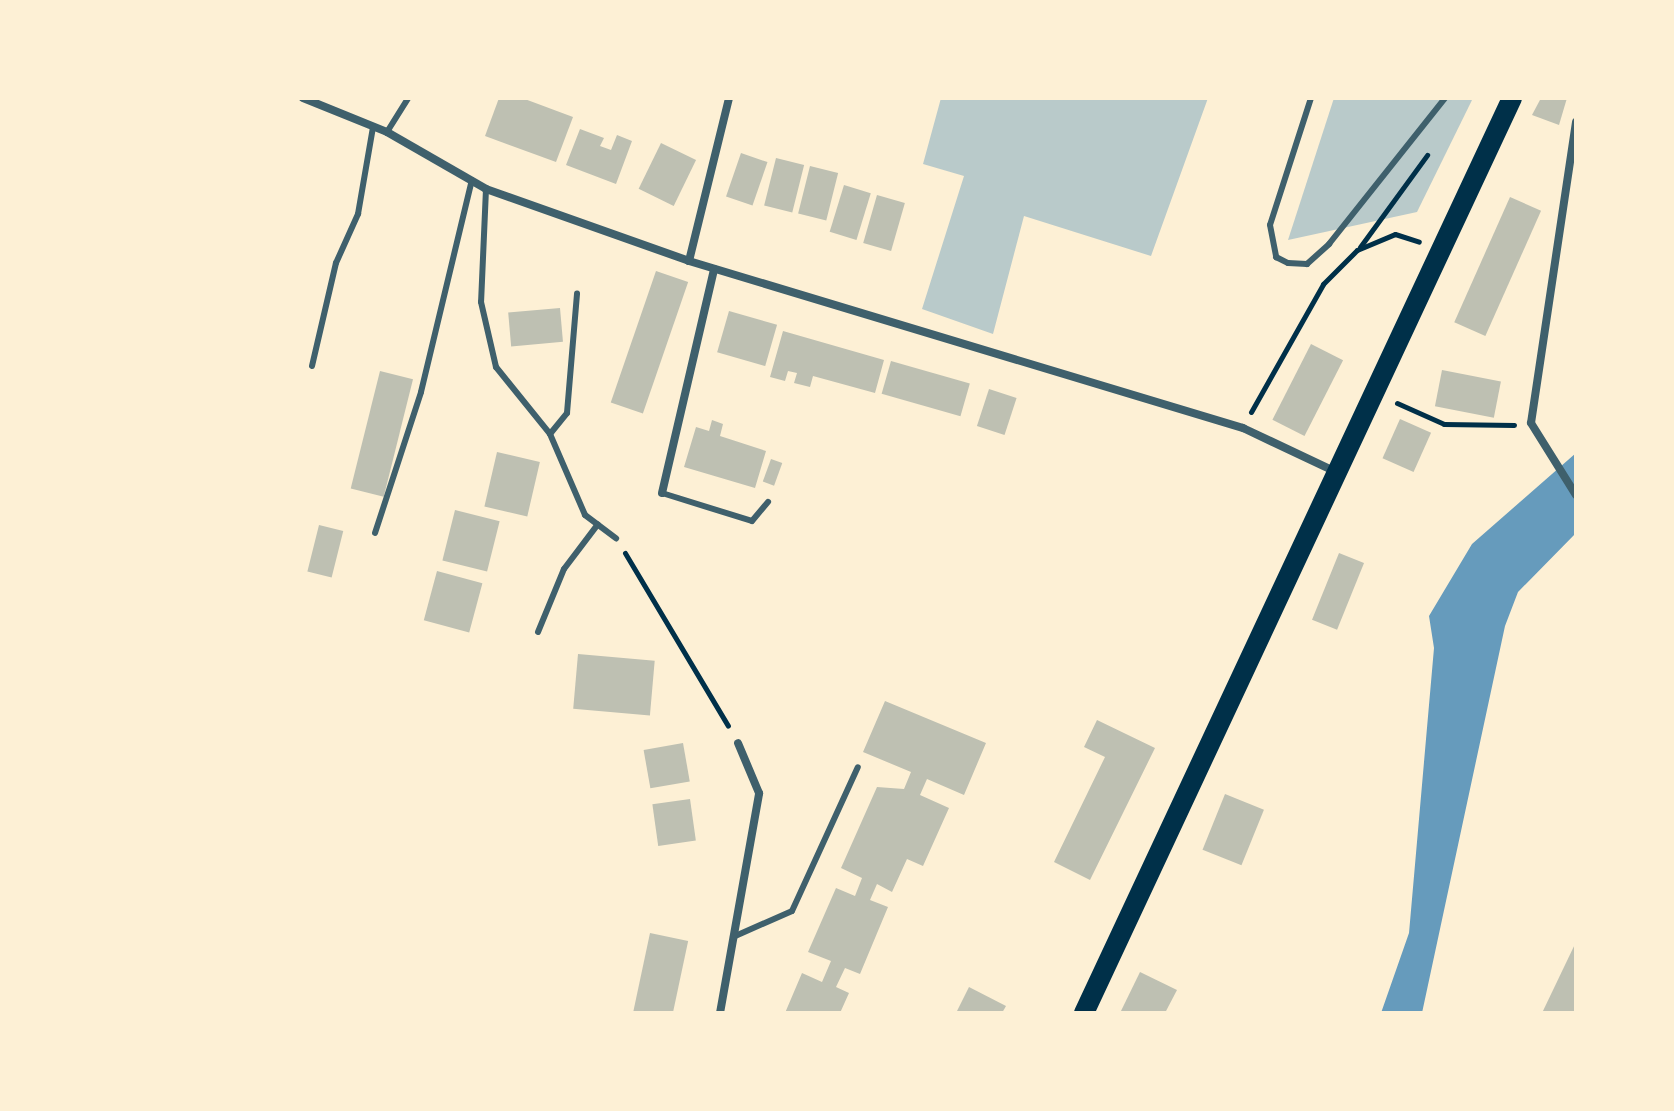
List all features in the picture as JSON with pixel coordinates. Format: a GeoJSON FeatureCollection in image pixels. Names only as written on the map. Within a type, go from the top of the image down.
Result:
{"type":"FeatureCollection","features":[{"type":"Feature","properties":{"kind":"main road"},"geometry":{"type":"LineString","coordinates":[[1084,1013],[1370,392],[1512,98]]}},
{"type":"Feature","properties":{"kind":"street"},"geometry":{"type":"LineString","coordinates":[[303,98],[387,132],[486,189],[714,269],[1243,428],[1334,471]]}},
{"type":"Feature","properties":{"kind":"street"},"geometry":{"type":"LineString","coordinates":[[689,261],[728,98]]}},
{"type":"Feature","properties":{"kind":"street"},"geometry":{"type":"LineString","coordinates":[[1576,122],[1574,169],[1531,423],[1545,452],[1576,495]]}},
{"type":"Feature","properties":{"kind":"street"},"geometry":{"type":"LineString","coordinates":[[662,493],[714,269]]}},
{"type":"Feature","properties":{"kind":"street"},"geometry":{"type":"LineString","coordinates":[[720,1013],[759,793],[738,743]]}},
{"type":"Feature","properties":{"kind":"lane"},"geometry":{"type":"LineString","coordinates":[[387,132],[408,98]]}},
{"type":"Feature","properties":{"kind":"lane"},"geometry":{"type":"LineString","coordinates":[[1311,98],[1270,225],[1276,257],[1288,263],[1307,264],[1329,244],[1445,98]]}},
{"type":"Feature","properties":{"kind":"lane"},"geometry":{"type":"LineString","coordinates":[[312,366],[336,263],[358,214],[373,127]]}},
{"type":"Feature","properties":{"kind":"lane"},"geometry":{"type":"LineString","coordinates":[[375,533],[421,392],[472,180]]}},
{"type":"Feature","properties":{"kind":"lane"},"geometry":{"type":"LineString","coordinates":[[486,189],[481,302],[496,367],[550,434],[585,515],[616,538]]}},
{"type":"Feature","properties":{"kind":"lane"},"geometry":{"type":"LineString","coordinates":[[550,434],[567,413],[572,387],[577,293]]}},
{"type":"Feature","properties":{"kind":"lane"},"geometry":{"type":"LineString","coordinates":[[662,493],[752,521],[768,502]]}},
{"type":"Feature","properties":{"kind":"lane"},"geometry":{"type":"LineString","coordinates":[[538,632],[564,569],[598,524]]}},
{"type":"Feature","properties":{"kind":"lane"},"geometry":{"type":"LineString","coordinates":[[733,937],[792,911],[858,767]]}},
{"type":"Feature","properties":{"kind":"path"},"geometry":{"type":"LineString","coordinates":[[1243,428],[1323,284],[1357,250],[1416,180],[1434,141]]}},
{"type":"Feature","properties":{"kind":"path"},"geometry":{"type":"LineString","coordinates":[[1357,250],[1395,234],[1439,249]]}},
{"type":"Feature","properties":{"kind":"path"},"geometry":{"type":"LineString","coordinates":[[1370,392],[1444,424],[1531,423]]}},
{"type":"Feature","properties":{"kind":"path"},"geometry":{"type":"LineString","coordinates":[[616,538],[738,743]]}},
{"type":"Feature","properties":{"kind":"shaded area"},"geometry":{"type":"Polygon","coordinates":[[[941,98],[1208,98],[1151,256],[1024,216],[993,334],[922,309],[964,176],[923,164],[941,98]]]}},
{"type":"Feature","properties":{"kind":"shaded area"},"geometry":{"type":"Polygon","coordinates":[[[1334,98],[1473,98],[1417,212],[1288,240],[1334,98]]]}},
{"type":"Feature","properties":{"kind":"water"},"geometry":{"type":"Polygon","coordinates":[[[1576,453],[1576,533],[1518,592],[1505,626],[1422,1013],[1381,1013],[1409,933],[1434,648],[1429,616],[1472,544],[1576,453]]]}},
{"type":"Feature","properties":{"kind":"building"},"geometry":{"type":"Polygon","coordinates":[[[499,98],[522,98],[573,117],[556,162],[485,136],[499,98]]]}},
{"type":"Feature","properties":{"kind":"building"},"geometry":{"type":"Polygon","coordinates":[[[1541,98],[1567,98],[1559,125],[1532,115],[1541,98]]]}},
{"type":"Feature","properties":{"kind":"building"},"geometry":{"type":"Polygon","coordinates":[[[580,129],[604,138],[600,146],[611,150],[617,135],[632,141],[616,184],[566,165],[580,129]]]}},
{"type":"Feature","properties":{"kind":"building"},"geometry":{"type":"Polygon","coordinates":[[[661,143],[696,160],[674,206],[639,189],[661,143]]]}},
{"type":"Feature","properties":{"kind":"building"},"geometry":{"type":"Polygon","coordinates":[[[741,153],[767,162],[752,206],[726,196],[741,153]]]}},
{"type":"Feature","properties":{"kind":"building"},"geometry":{"type":"Polygon","coordinates":[[[776,158],[804,165],[792,213],[764,206],[776,158]]]}},
{"type":"Feature","properties":{"kind":"building"},"geometry":{"type":"Polygon","coordinates":[[[810,166],[838,173],[826,221],[798,214],[810,166]]]}},
{"type":"Feature","properties":{"kind":"building"},"geometry":{"type":"Polygon","coordinates":[[[844,185],[871,193],[856,240],[830,232],[844,185]]]}},
{"type":"Feature","properties":{"kind":"building"},"geometry":{"type":"Polygon","coordinates":[[[877,195],[905,203],[891,251],[863,243],[877,195]]]}},
{"type":"Feature","properties":{"kind":"building"},"geometry":{"type":"Polygon","coordinates":[[[1510,197],[1541,211],[1485,336],[1454,322],[1510,197]]]}},
{"type":"Feature","properties":{"kind":"building"},"geometry":{"type":"Polygon","coordinates":[[[656,271],[688,282],[643,413],[611,402],[656,271]]]}},
{"type":"Feature","properties":{"kind":"building"},"geometry":{"type":"Polygon","coordinates":[[[560,308],[563,342],[511,346],[508,313],[560,308]]]}},
{"type":"Feature","properties":{"kind":"building"},"geometry":{"type":"Polygon","coordinates":[[[729,311],[777,325],[765,366],[717,352],[729,311]]]}},
{"type":"Feature","properties":{"kind":"building"},"geometry":{"type":"Polygon","coordinates":[[[783,331],[884,360],[875,393],[813,376],[810,387],[794,383],[797,373],[788,371],[785,381],[770,377],[783,331]]]}},
{"type":"Feature","properties":{"kind":"building"},"geometry":{"type":"Polygon","coordinates":[[[1311,344],[1343,360],[1304,436],[1272,420],[1311,344]]]}},
{"type":"Feature","properties":{"kind":"building"},"geometry":{"type":"Polygon","coordinates":[[[891,361],[970,384],[960,416],[882,394],[891,361]]]}},
{"type":"Feature","properties":{"kind":"building"},"geometry":{"type":"Polygon","coordinates":[[[1442,370],[1501,381],[1494,418],[1435,406],[1442,370]]]}},
{"type":"Feature","properties":{"kind":"building"},"geometry":{"type":"Polygon","coordinates":[[[380,371],[413,379],[384,497],[351,488],[380,371]]]}},
{"type":"Feature","properties":{"kind":"building"},"geometry":{"type":"Polygon","coordinates":[[[989,389],[1017,398],[1005,435],[977,426],[989,389]]]}},
{"type":"Feature","properties":{"kind":"building"},"geometry":{"type":"Polygon","coordinates":[[[1400,419],[1431,433],[1414,472],[1383,458],[1400,419]]]}},
{"type":"Feature","properties":{"kind":"building"},"geometry":{"type":"Polygon","coordinates":[[[712,420],[723,424],[720,436],[766,451],[755,488],[684,467],[696,427],[709,431],[712,420]]]}},
{"type":"Feature","properties":{"kind":"building"},"geometry":{"type":"Polygon","coordinates":[[[497,452],[540,462],[527,516],[484,507],[497,452]]]}},
{"type":"Feature","properties":{"kind":"building"},"geometry":{"type":"Polygon","coordinates":[[[771,459],[782,463],[774,486],[763,482],[771,459]]]}},
{"type":"Feature","properties":{"kind":"building"},"geometry":{"type":"Polygon","coordinates":[[[455,510],[500,521],[487,572],[442,560],[455,510]]]}},
{"type":"Feature","properties":{"kind":"building"},"geometry":{"type":"Polygon","coordinates":[[[319,525],[343,531],[332,578],[307,572],[319,525]]]}},
{"type":"Feature","properties":{"kind":"building"},"geometry":{"type":"Polygon","coordinates":[[[1339,553],[1364,563],[1337,630],[1312,620],[1339,553]]]}},
{"type":"Feature","properties":{"kind":"building"},"geometry":{"type":"Polygon","coordinates":[[[437,571],[482,583],[469,632],[424,620],[437,571]]]}},
{"type":"Feature","properties":{"kind":"building"},"geometry":{"type":"Polygon","coordinates":[[[578,654],[655,661],[650,716],[573,709],[578,654]]]}},
{"type":"Feature","properties":{"kind":"building"},"geometry":{"type":"Polygon","coordinates":[[[885,701],[986,743],[964,795],[927,779],[920,795],[949,808],[923,866],[907,859],[892,892],[877,884],[870,900],[888,907],[860,974],[845,968],[836,987],[849,993],[840,1013],[785,1013],[802,973],[822,982],[831,961],[808,952],[836,888],[855,896],[862,878],[841,868],[877,787],[904,789],[911,772],[863,752],[885,701]]]}},
{"type":"Feature","properties":{"kind":"building"},"geometry":{"type":"Polygon","coordinates":[[[1097,720],[1155,748],[1090,880],[1054,862],[1105,757],[1084,747],[1097,720]]]}},
{"type":"Feature","properties":{"kind":"building"},"geometry":{"type":"Polygon","coordinates":[[[683,743],[690,781],[650,788],[644,750],[683,743]]]}},
{"type":"Feature","properties":{"kind":"building"},"geometry":{"type":"Polygon","coordinates":[[[1225,794],[1264,810],[1241,865],[1203,850],[1225,794]]]}},
{"type":"Feature","properties":{"kind":"building"},"geometry":{"type":"Polygon","coordinates":[[[690,799],[696,841],[658,846],[652,804],[690,799]]]}},
{"type":"Feature","properties":{"kind":"building"},"geometry":{"type":"Polygon","coordinates":[[[650,933],[688,941],[673,1013],[633,1012],[650,933]]]}},
{"type":"Feature","properties":{"kind":"building"},"geometry":{"type":"Polygon","coordinates":[[[1576,942],[1576,1013],[1542,1013],[1576,942]]]}},
{"type":"Feature","properties":{"kind":"building"},"geometry":{"type":"Polygon","coordinates":[[[1140,972],[1177,990],[1165,1013],[1120,1013],[1140,972]]]}},
{"type":"Feature","properties":{"kind":"building"},"geometry":{"type":"Polygon","coordinates":[[[969,987],[1006,1006],[1002,1013],[956,1013],[969,987]]]}}]}
